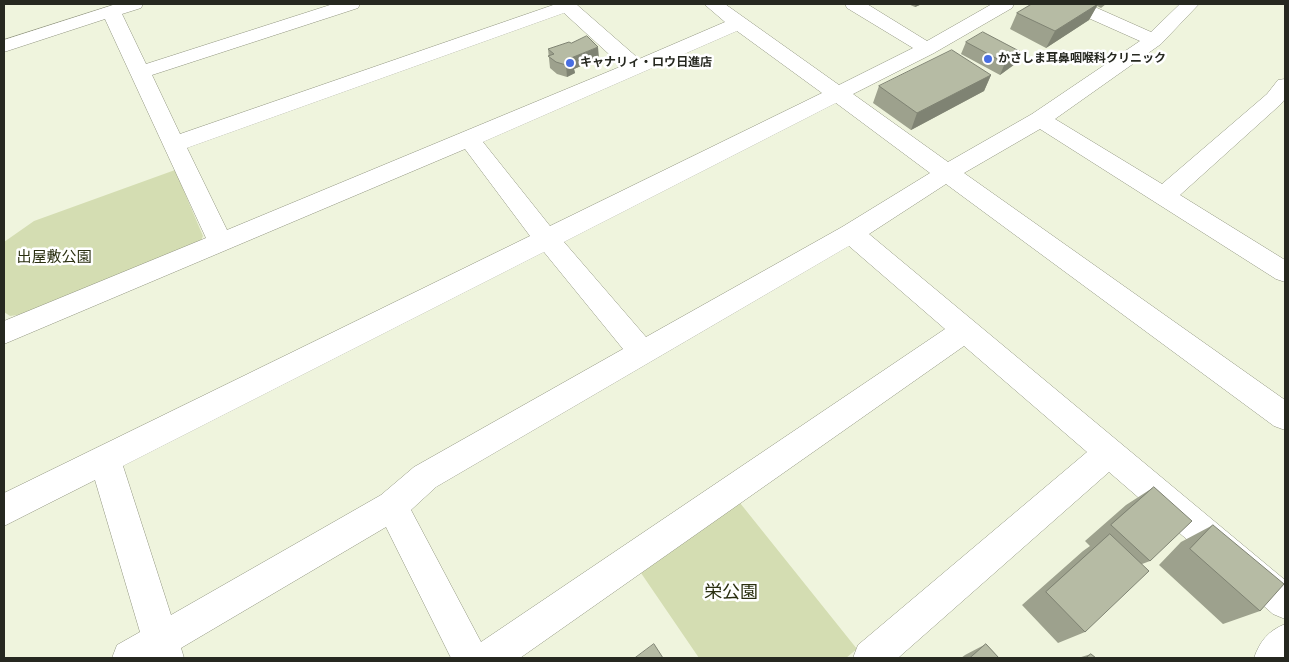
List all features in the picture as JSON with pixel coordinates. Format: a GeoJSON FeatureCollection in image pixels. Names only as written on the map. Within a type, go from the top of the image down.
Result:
{"type":"FeatureCollection","features":[{"type":"Feature","properties":{"kind":"street"},"geometry":{"type":"LineString","coordinates":[[4,46],[134,4]]}},
{"type":"Feature","properties":{"kind":"street"},"geometry":{"type":"LineString","coordinates":[[141,72],[351,4]]}},
{"type":"Feature","properties":{"kind":"street"},"geometry":{"type":"LineString","coordinates":[[714,4],[739,24],[839,93],[1285,417]]}},
{"type":"Feature","properties":{"kind":"street"},"geometry":{"type":"LineString","coordinates":[[854,4],[927,49]]}},
{"type":"Feature","properties":{"kind":"street"},"geometry":{"type":"LineString","coordinates":[[4,510],[927,49],[1005,4]]}},
{"type":"Feature","properties":{"kind":"street"},"geometry":{"type":"LineString","coordinates":[[1073,4],[1154,40]]}},
{"type":"Feature","properties":{"kind":"street"},"geometry":{"type":"LineString","coordinates":[[130,658],[164,649],[392,506],[426,478],[851,233],[947,173],[1040,119],[1154,40],[1190,4]]}},
{"type":"Feature","properties":{"kind":"street"},"geometry":{"type":"LineString","coordinates":[[175,144],[566,5],[636,67]]}},
{"type":"Feature","properties":{"kind":"street"},"geometry":{"type":"LineString","coordinates":[[111,10],[220,242]]}},
{"type":"Feature","properties":{"kind":"street"},"geometry":{"type":"LineString","coordinates":[[4,333],[739,24]]}},
{"type":"Feature","properties":{"kind":"street"},"geometry":{"type":"LineString","coordinates":[[1164,196],[1274,99],[1285,85]]}},
{"type":"Feature","properties":{"kind":"street"},"geometry":{"type":"LineString","coordinates":[[1040,119],[1285,272]]}},
{"type":"Feature","properties":{"kind":"street"},"geometry":{"type":"LineString","coordinates":[[469,139],[546,240],[642,352]]}},
{"type":"Feature","properties":{"kind":"street"},"geometry":{"type":"LineString","coordinates":[[851,233],[1285,602]]}},
{"type":"Feature","properties":{"kind":"street"},"geometry":{"type":"LineString","coordinates":[[489,658],[965,330]]}},
{"type":"Feature","properties":{"kind":"street"},"geometry":{"type":"LineString","coordinates":[[871,658],[1110,452]]}},
{"type":"Feature","properties":{"kind":"street"},"geometry":{"type":"LineString","coordinates":[[105,460],[164,649]]}},
{"type":"Feature","properties":{"kind":"street"},"geometry":{"type":"LineString","coordinates":[[392,506],[470,658]]}},
{"type":"Feature","properties":{"kind":"street"},"geometry":{"type":"LineString","coordinates":[[1272,658],[1285,642]]}},
{"type":"Feature","properties":{"kind":"green space","name":"出屋敷公園"},"geometry":{"type":"Polygon","coordinates":[[[175,170],[203,236],[200,243],[25,314],[10,316],[4,312],[4,242],[34,221],[175,170]]]}},
{"type":"Feature","properties":{"kind":"green space","name":"栄公園"},"geometry":{"type":"Polygon","coordinates":[[[740,503],[857,649],[846,658],[699,658],[641,573],[740,503]]]}},
{"type":"Feature","properties":{"kind":"building"},"geometry":{"type":"Polygon","coordinates":[[[1032,4],[1098,4],[1055,31],[1017,13],[1032,4]]]}},
{"type":"Feature","properties":{"kind":"building"},"geometry":{"type":"Polygon","coordinates":[[[983,32],[1021,52],[1005,63],[966,42],[983,32]]]}},
{"type":"Feature","properties":{"kind":"building"},"geometry":{"type":"Polygon","coordinates":[[[587,36],[598,47],[571,58],[573,61],[566,65],[556,62],[548,56],[554,54],[548,49],[571,43],[587,36]]]}},
{"type":"Feature","properties":{"kind":"building"},"geometry":{"type":"Polygon","coordinates":[[[952,50],[991,75],[917,113],[879,86],[952,50]]]}},
{"type":"Feature","properties":{"kind":"building"},"geometry":{"type":"Polygon","coordinates":[[[1154,487],[1192,521],[1150,561],[1111,525],[1154,487]]]}},
{"type":"Feature","properties":{"kind":"building"},"geometry":{"type":"Polygon","coordinates":[[[1213,525],[1284,584],[1260,611],[1190,549],[1213,525]]]}},
{"type":"Feature","properties":{"kind":"building"},"geometry":{"type":"Polygon","coordinates":[[[1110,534],[1149,571],[1085,632],[1046,592],[1110,534]]]}},
{"type":"Feature","properties":{"kind":"building"},"geometry":{"type":"Polygon","coordinates":[[[654,644],[663,658],[635,658],[654,644]]]}},
{"type":"Feature","properties":{"kind":"building"},"geometry":{"type":"Polygon","coordinates":[[[986,644],[999,658],[970,658],[986,644]]]}},
{"type":"Feature","properties":{"kind":"building"},"geometry":{"type":"Polygon","coordinates":[[[1091,654],[1096,658],[1086,658],[1091,654]]]}},
{"type":"Feature","properties":{"kind":"place","name":"かさしま耳鼻咽喉科クリニック"},"geometry":{"type":"Point","coordinates":[988,59]}},
{"type":"Feature","properties":{"kind":"place","name":"キャナリィ・ロウ日進店"},"geometry":{"type":"Point","coordinates":[570,63]}}]}
